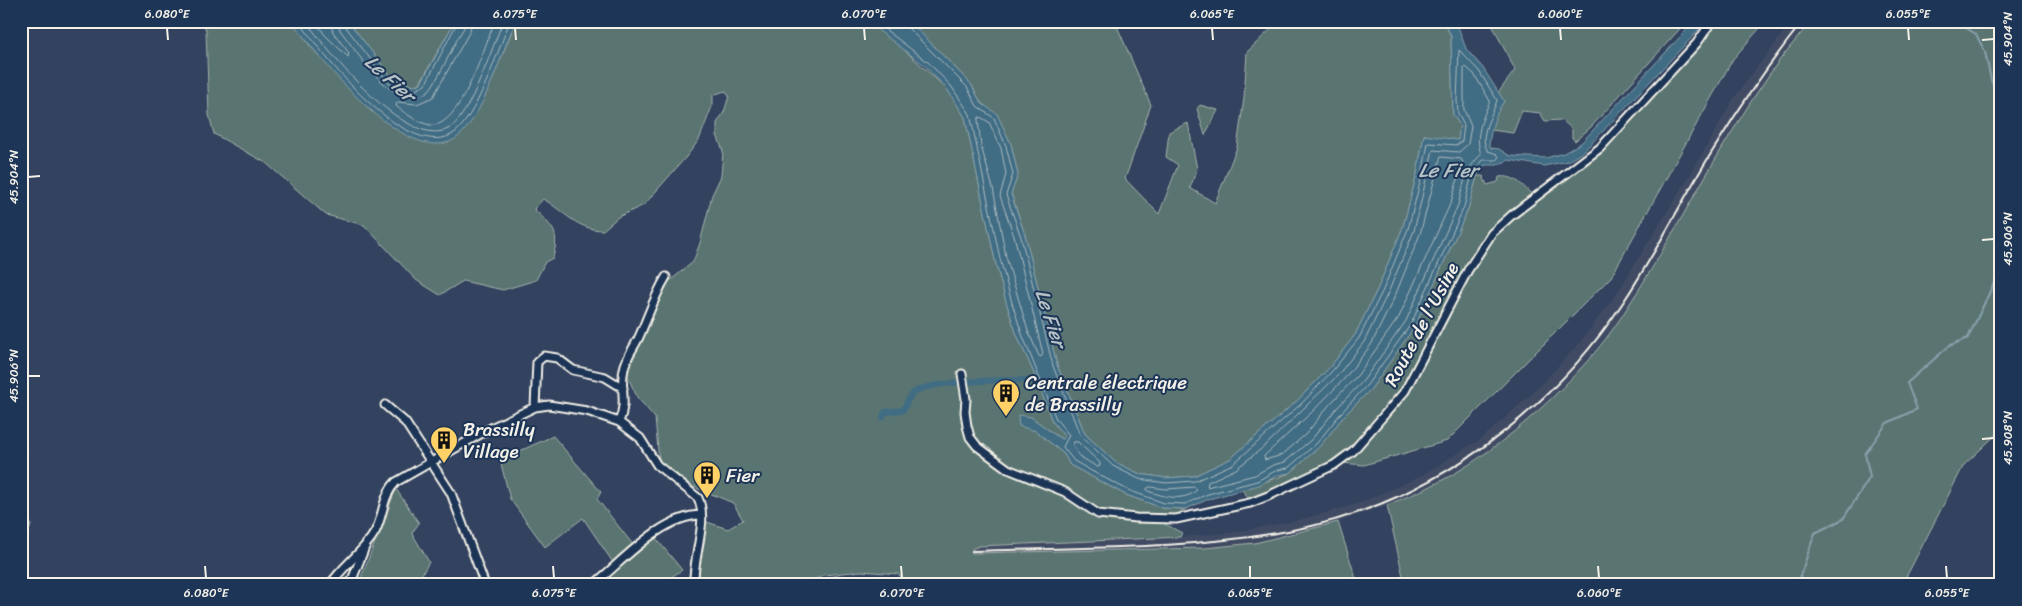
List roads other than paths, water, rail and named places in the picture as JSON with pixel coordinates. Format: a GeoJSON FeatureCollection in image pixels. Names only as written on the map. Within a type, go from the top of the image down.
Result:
{"type":"FeatureCollection","features":[{"type":"Feature","properties":{"kind":"street","name":"Route de l'Usine"},"geometry":{"type":"LineString","coordinates":[[963,379],[967,426],[970,437],[977,446],[1008,469],[1065,492],[1102,515],[1165,520],[1187,518],[1260,500],[1326,469],[1349,455],[1399,399],[1410,382],[1468,270],[1492,233],[1512,215],[1600,148],[1697,43],[1712,21]]}},
{"type":"Feature","properties":{"kind":"street"},"geometry":{"type":"LineString","coordinates":[[619,422],[625,407],[623,388],[626,362],[639,337],[654,296],[666,277]]}},
{"type":"Feature","properties":{"kind":"street"},"geometry":{"type":"LineString","coordinates":[[535,407],[537,362],[544,356],[557,358],[573,370],[605,377],[623,388]]}},
{"type":"Feature","properties":{"kind":"street"},"geometry":{"type":"LineString","coordinates":[[385,405],[400,416],[432,460],[456,504],[485,585]]}},
{"type":"Feature","properties":{"kind":"street"},"geometry":{"type":"LineString","coordinates":[[350,585],[368,542],[376,529],[392,486],[432,460],[491,428],[535,407],[549,405],[587,411],[619,422],[640,438],[657,465],[698,498],[701,515],[694,585]]}},
{"type":"Feature","properties":{"kind":"street"},"geometry":{"type":"LineString","coordinates":[[592,585],[659,530],[685,518],[701,515]]}},
{"type":"Feature","properties":{"kind":"street"},"geometry":{"type":"LineString","coordinates":[[330,585],[342,567],[368,542]]}},
{"type":"Feature","properties":{"kind":"street"},"geometry":{"type":"LineString","coordinates":[[819,585],[838,581],[862,585]]}},
{"type":"Feature","properties":{"kind":"water","name":"Le Fier"},"geometry":{"type":"Polygon","coordinates":[[[292,21],[348,21],[393,79],[414,86],[421,83],[455,21],[516,21],[483,101],[474,117],[465,130],[455,139],[435,144],[412,138],[388,124],[364,104],[321,58],[292,21]]]}},
{"type":"Feature","properties":{"kind":"water","name":"Le Fier"},"geometry":{"type":"Polygon","coordinates":[[[866,21],[909,21],[971,84],[981,103],[997,114],[1011,144],[1018,175],[1011,194],[1025,235],[1057,365],[1085,434],[1115,462],[1140,474],[1166,478],[1194,476],[1230,459],[1298,400],[1330,367],[1355,335],[1378,288],[1403,227],[1417,174],[1424,135],[1458,140],[1460,125],[1453,115],[1451,36],[1444,21],[1456,21],[1466,49],[1483,68],[1504,101],[1492,127],[1489,145],[1491,148],[1499,149],[1510,156],[1546,158],[1564,153],[1581,143],[1695,21],[1704,21],[1696,33],[1583,152],[1568,161],[1544,166],[1509,160],[1497,165],[1485,165],[1477,176],[1468,209],[1415,326],[1371,389],[1344,416],[1320,446],[1290,473],[1278,475],[1259,485],[1209,499],[1186,509],[1163,508],[1126,495],[1070,465],[1064,454],[1036,431],[1019,426],[1018,415],[1031,417],[1058,437],[1062,439],[1065,437],[1052,421],[1037,380],[1017,335],[1007,305],[995,260],[965,117],[947,89],[924,65],[866,21]]]}},
{"type":"Feature","properties":{"kind":"waterway"},"geometry":{"type":"LineString","coordinates":[[1939,21],[1966,28],[1976,34],[1985,52],[1991,80],[2001,106]]}},
{"type":"Feature","properties":{"kind":"waterway"},"geometry":{"type":"LineString","coordinates":[[1797,585],[1815,533],[1843,519],[1870,477],[1865,454],[1887,423],[1917,409],[1907,383],[1949,346],[1968,338],[2001,268]]}},
{"type":"Feature","properties":{"kind":"waterway"},"geometry":{"type":"LineString","coordinates":[[1031,380],[1039,381]]}},
{"type":"Feature","properties":{"kind":"waterway"},"geometry":{"type":"LineString","coordinates":[[883,417],[885,412],[903,410],[913,393],[935,385],[1031,380]]}},
{"type":"Feature","properties":{"kind":"railway"},"geometry":{"type":"LineString","coordinates":[[972,551],[1170,545],[1210,542],[1288,531],[1339,519],[1388,501],[1434,478],[1479,450],[1520,418],[1559,382],[1593,343],[1636,282],[1705,163],[1737,113],[1803,21]]}},
{"type":"Feature","properties":{"kind":"place","name":"Centrale électrique de Brassilly"},"geometry":{"type":"Point","coordinates":[1006,417]}},
{"type":"Feature","properties":{"kind":"place","name":"Brassilly Village"},"geometry":{"type":"Point","coordinates":[444,464]}},
{"type":"Feature","properties":{"kind":"place","name":"Fier"},"geometry":{"type":"Point","coordinates":[707,499]}}]}
